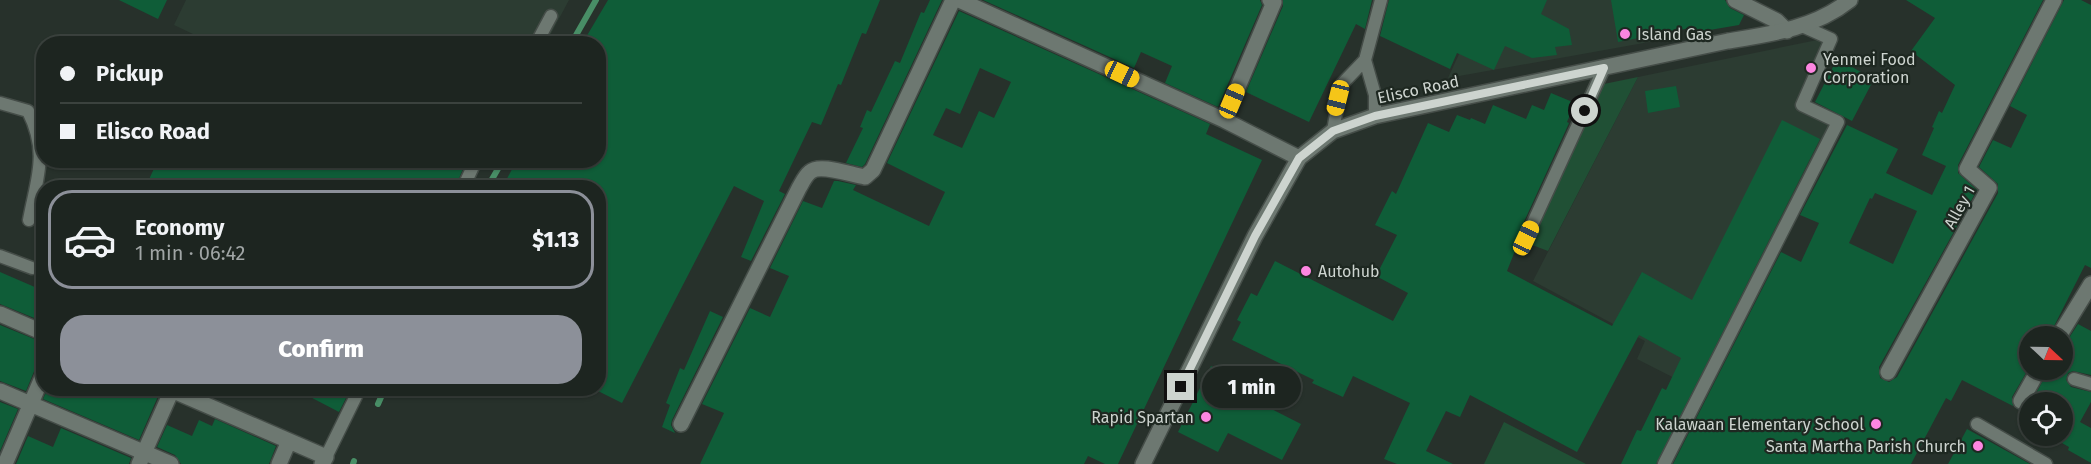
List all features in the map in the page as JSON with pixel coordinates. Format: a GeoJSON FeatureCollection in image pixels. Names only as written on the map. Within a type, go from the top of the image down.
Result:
{"type":"FeatureCollection","features":[{"type":"Feature","properties":{"kind":"street"},"geometry":{"type":"LineString","coordinates":[[681,424],[799,188],[810,172],[821,167],[848,175],[865,177],[873,170],[952,0]]}},
{"type":"Feature","properties":{"kind":"street"},"geometry":{"type":"LineString","coordinates":[[959,0],[1224,120],[1299,158]]}},
{"type":"Feature","properties":{"kind":"street"},"geometry":{"type":"LineString","coordinates":[[1224,120],[1274,2],[1270,0]]}},
{"type":"Feature","properties":{"kind":"street"},"geometry":{"type":"LineString","coordinates":[[1735,0],[1794,29]]}},
{"type":"Feature","properties":{"kind":"street","name":"Elisco Road"},"geometry":{"type":"LineString","coordinates":[[1143,464],[1255,236],[1299,158],[1333,131],[1375,116],[1794,29],[1821,19],[1850,0]]}},
{"type":"Feature","properties":{"kind":"street","name":"Alley 1"},"geometry":{"type":"LineString","coordinates":[[1888,372],[1989,188],[1967,169],[2054,0]]}},
{"type":"Feature","properties":{"kind":"street"},"geometry":{"type":"LineString","coordinates":[[2065,326],[2091,284]]}},
{"type":"Feature","properties":{"kind":"street"},"geometry":{"type":"LineString","coordinates":[[0,314],[36,330]]}},
{"type":"Feature","properties":{"kind":"street"},"geometry":{"type":"LineString","coordinates":[[0,391],[142,458],[171,464]]}},
{"type":"Feature","properties":{"kind":"street"},"geometry":{"type":"LineString","coordinates":[[5,464],[36,391]]}},
{"type":"Feature","properties":{"kind":"street"},"geometry":{"type":"LineString","coordinates":[[142,458],[167,396]]}},
{"type":"Feature","properties":{"kind":"street"},"geometry":{"type":"LineString","coordinates":[[186,396],[289,441],[324,460]]}},
{"type":"Feature","properties":{"kind":"street"},"geometry":{"type":"LineString","coordinates":[[279,464],[289,441]]}},
{"type":"Feature","properties":{"kind":"lane"},"geometry":{"type":"LineString","coordinates":[[1333,131],[1341,85],[1365,60],[1381,0]]}},
{"type":"Feature","properties":{"kind":"lane"},"geometry":{"type":"LineString","coordinates":[[540,36],[551,16]]}},
{"type":"Feature","properties":{"kind":"lane"},"geometry":{"type":"LineString","coordinates":[[1664,464],[1838,122],[1802,105],[1831,39],[1794,29]]}},
{"type":"Feature","properties":{"kind":"lane"},"geometry":{"type":"LineString","coordinates":[[1365,60],[1375,95],[1375,116]]}},
{"type":"Feature","properties":{"kind":"lane"},"geometry":{"type":"LineString","coordinates":[[1526,238],[1604,68]]}},
{"type":"Feature","properties":{"kind":"lane"},"geometry":{"type":"LineString","coordinates":[[0,103],[28,111],[36,126]]}},
{"type":"Feature","properties":{"kind":"lane"},"geometry":{"type":"LineString","coordinates":[[29,220],[36,184]]}},
{"type":"Feature","properties":{"kind":"lane"},"geometry":{"type":"LineString","coordinates":[[0,255],[32,268]]}},
{"type":"Feature","properties":{"kind":"lane"},"geometry":{"type":"LineString","coordinates":[[2074,379],[2091,384]]}},
{"type":"Feature","properties":{"kind":"lane"},"geometry":{"type":"LineString","coordinates":[[324,460],[355,409],[358,396]]}},
{"type":"Feature","properties":{"kind":"lane"},"geometry":{"type":"LineString","coordinates":[[1977,424],[2046,464]]}},
{"type":"Feature","properties":{"kind":"shaded area"},"geometry":{"type":"Polygon","coordinates":[[[186,0],[569,0],[550,36],[197,36],[174,25],[186,0]]]}},
{"type":"Feature","properties":{"kind":"shaded area","name":"Island Gas"},"geometry":{"type":"Polygon","coordinates":[[[1484,0],[1612,0],[1680,31],[1677,37],[1448,78],[1484,0]]]}},
{"type":"Feature","properties":{"kind":"shaded area"},"geometry":{"type":"Polygon","coordinates":[[[1827,38],[1796,106],[1834,123],[1698,390],[1637,359],[1645,341],[1533,281],[1638,77],[1827,38]]]}},
{"type":"Feature","properties":{"kind":"green space"},"geometry":{"type":"Polygon","coordinates":[[[1638,77],[1548,251],[1527,243],[1599,85],[1638,77]]]}},
{"type":"Feature","properties":{"kind":"green space"},"geometry":{"type":"Polygon","coordinates":[[[1504,422],[1586,464],[1484,464],[1504,422]]]}},
{"type":"Feature","properties":{"kind":"building"},"geometry":{"type":"Polygon","coordinates":[[[119,0],[167,0],[158,19],[119,0]]]}},
{"type":"Feature","properties":{"kind":"building"},"geometry":{"type":"Polygon","coordinates":[[[608,0],[880,0],[866,34],[862,33],[841,85],[838,84],[821,125],[812,122],[779,191],[785,194],[751,261],[741,257],[764,201],[734,186],[622,403],[606,395],[606,180],[506,180],[513,168],[606,168],[606,36],[587,36],[608,0]]]}},
{"type":"Feature","properties":{"kind":"building"},"geometry":{"type":"Polygon","coordinates":[[[930,0],[942,0],[865,164],[862,167],[846,163],[863,128],[860,127],[867,110],[871,112],[895,61],[900,63],[921,12],[924,13],[930,0]]]}},
{"type":"Feature","properties":{"kind":"building"},"geometry":{"type":"Polygon","coordinates":[[[983,0],[1260,0],[1262,5],[1218,107],[1165,83],[1172,66],[1141,52],[1134,68],[983,0]]]}},
{"type":"Feature","properties":{"kind":"building"},"geometry":{"type":"Polygon","coordinates":[[[1283,0],[1372,0],[1365,29],[1356,24],[1309,122],[1246,92],[1283,6],[1283,0]]]}},
{"type":"Feature","properties":{"kind":"building"},"geometry":{"type":"Polygon","coordinates":[[[1389,0],[1547,0],[1541,14],[1569,29],[1572,45],[1555,47],[1557,55],[1532,58],[1505,46],[1494,70],[1457,53],[1450,69],[1380,36],[1389,0]]]}},
{"type":"Feature","properties":{"kind":"building"},"geometry":{"type":"Polygon","coordinates":[[[1611,0],[1725,0],[1730,8],[1744,15],[1739,25],[1692,33],[1695,27],[1618,42],[1611,0]]]}},
{"type":"Feature","properties":{"kind":"building"},"geometry":{"type":"Polygon","coordinates":[[[1906,0],[2043,0],[1958,165],[1958,173],[1977,190],[1879,367],[1880,378],[1889,382],[1897,377],[1998,193],[1998,184],[1979,167],[1993,140],[2011,148],[2027,115],[2010,106],[2064,0],[2081,0],[2091,5],[2091,268],[2085,265],[2054,326],[2019,326],[2019,380],[2022,380],[2012,397],[2013,406],[1962,380],[1951,401],[1946,398],[1911,464],[1673,464],[1781,252],[1801,262],[1819,223],[1800,215],[1847,125],[1898,149],[1886,173],[1932,195],[1946,166],[1922,155],[1939,111],[1942,113],[1955,85],[1911,51],[1935,18],[1906,0]],[[1875,193],[1872,199],[1870,198],[1849,243],[1893,264],[1917,211],[1875,193]]]}},
{"type":"Feature","properties":{"kind":"building"},"geometry":{"type":"Polygon","coordinates":[[[959,11],[1210,124],[1206,134],[1262,160],[1118,464],[1105,464],[1088,456],[1084,464],[700,464],[724,413],[702,404],[750,308],[770,317],[789,276],[770,268],[803,201],[822,208],[834,181],[838,181],[856,185],[853,190],[929,226],[945,192],[887,163],[959,11]],[[980,68],[960,114],[946,108],[933,135],[962,148],[979,111],[994,118],[1011,82],[980,68]]]}},
{"type":"Feature","properties":{"kind":"building"},"geometry":{"type":"Polygon","coordinates":[[[1837,59],[1874,79],[1852,121],[1815,102],[1837,59]]]}},
{"type":"Feature","properties":{"kind":"building"},"geometry":{"type":"Polygon","coordinates":[[[1676,86],[1680,107],[1648,113],[1645,91],[1676,86]]]}},
{"type":"Feature","properties":{"kind":"building"},"geometry":{"type":"Polygon","coordinates":[[[1551,93],[1575,103],[1567,122],[1569,123],[1518,235],[1519,241],[1507,271],[1612,326],[1642,272],[1692,300],[1782,120],[1820,139],[1656,464],[1621,464],[1637,430],[1641,431],[1662,388],[1666,390],[1681,358],[1639,335],[1577,452],[1470,395],[1460,417],[1446,411],[1426,451],[1453,464],[1397,464],[1384,459],[1410,403],[1353,376],[1343,397],[1312,383],[1314,380],[1232,340],[1241,322],[1237,320],[1251,293],[1257,296],[1275,261],[1393,321],[1408,293],[1376,276],[1397,235],[1375,225],[1392,191],[1396,194],[1428,123],[1449,132],[1457,115],[1485,124],[1493,105],[1526,119],[1532,105],[1544,110],[1551,93]]]}},
{"type":"Feature","properties":{"kind":"building"},"geometry":{"type":"Polygon","coordinates":[[[154,168],[463,168],[458,180],[149,180],[154,168]]]}},
{"type":"Feature","properties":{"kind":"building"},"geometry":{"type":"Polygon","coordinates":[[[0,272],[36,288],[36,319],[0,304],[0,272]]]}},
{"type":"Feature","properties":{"kind":"building"},"geometry":{"type":"Polygon","coordinates":[[[710,311],[723,317],[672,420],[671,425],[675,433],[662,427],[670,405],[666,403],[680,368],[684,370],[710,311]]]}},
{"type":"Feature","properties":{"kind":"building"},"geometry":{"type":"Polygon","coordinates":[[[2078,324],[2091,331],[2091,375],[2073,371],[2073,332],[2078,324]]]}},
{"type":"Feature","properties":{"kind":"building"},"geometry":{"type":"Polygon","coordinates":[[[0,325],[36,340],[36,368],[26,391],[0,381],[0,325]]]}},
{"type":"Feature","properties":{"kind":"building"},"geometry":{"type":"Polygon","coordinates":[[[1211,366],[1251,386],[1246,396],[1301,424],[1282,460],[1228,433],[1218,452],[1178,432],[1211,366]]]}},
{"type":"Feature","properties":{"kind":"building"},"geometry":{"type":"Polygon","coordinates":[[[2043,380],[2066,380],[2071,387],[2091,392],[2091,402],[2080,422],[2091,428],[2091,463],[2068,450],[2067,446],[2073,446],[2073,392],[2037,392],[2043,380]]]}},
{"type":"Feature","properties":{"kind":"building"},"geometry":{"type":"Polygon","coordinates":[[[44,396],[158,396],[139,440],[43,399],[44,396]]]}},
{"type":"Feature","properties":{"kind":"building"},"geometry":{"type":"Polygon","coordinates":[[[308,396],[347,396],[339,412],[308,396]]]}},
{"type":"Feature","properties":{"kind":"building"},"geometry":{"type":"Polygon","coordinates":[[[0,402],[18,409],[0,451],[0,402]]]}},
{"type":"Feature","properties":{"kind":"building"},"geometry":{"type":"Polygon","coordinates":[[[215,419],[276,446],[269,464],[181,464],[175,455],[157,447],[167,425],[192,436],[199,420],[212,426],[215,419]]]}},
{"type":"Feature","properties":{"kind":"building"},"geometry":{"type":"Polygon","coordinates":[[[61,428],[131,458],[129,464],[16,464],[28,436],[53,447],[61,428]]]}},
{"type":"Feature","properties":{"kind":"building","name":"Santa Martha Parish Church"},"geometry":{"type":"Polygon","coordinates":[[[1967,429],[2030,464],[1948,464],[1967,429]]]}},
{"type":"Feature","properties":{"kind":"waterway"},"geometry":{"type":"LineString","coordinates":[[576,36],[596,0]]}},
{"type":"Feature","properties":{"kind":"waterway"},"geometry":{"type":"LineString","coordinates":[[492,180],[498,168]]}},
{"type":"Feature","properties":{"kind":"waterway"},"geometry":{"type":"LineString","coordinates":[[378,404],[382,396]]}},
{"type":"Feature","properties":{"kind":"place","name":"Island Gas"},"geometry":{"type":"Point","coordinates":[1625,34]}},
{"type":"Feature","properties":{"kind":"place","name":"Yenmei Food Corporation"},"geometry":{"type":"Point","coordinates":[1811,68]}},
{"type":"Feature","properties":{"kind":"place","name":"Autohub"},"geometry":{"type":"Point","coordinates":[1306,271]}},
{"type":"Feature","properties":{"kind":"place","name":"Rapid Spartan"},"geometry":{"type":"Point","coordinates":[1206,417]}},
{"type":"Feature","properties":{"kind":"place","name":"Kalawaan Elementary School"},"geometry":{"type":"Point","coordinates":[1876,424]}},
{"type":"Feature","properties":{"kind":"place","name":"Santa Martha Parish Church"},"geometry":{"type":"Point","coordinates":[1978,446]}},
{"type":"Feature","properties":{"kind":"route"},"geometry":{"type":"LineString","coordinates":[[1181,387],[1255,236],[1299,158],[1333,131],[1375,116],[1604,68],[1585,111]]}}]}
